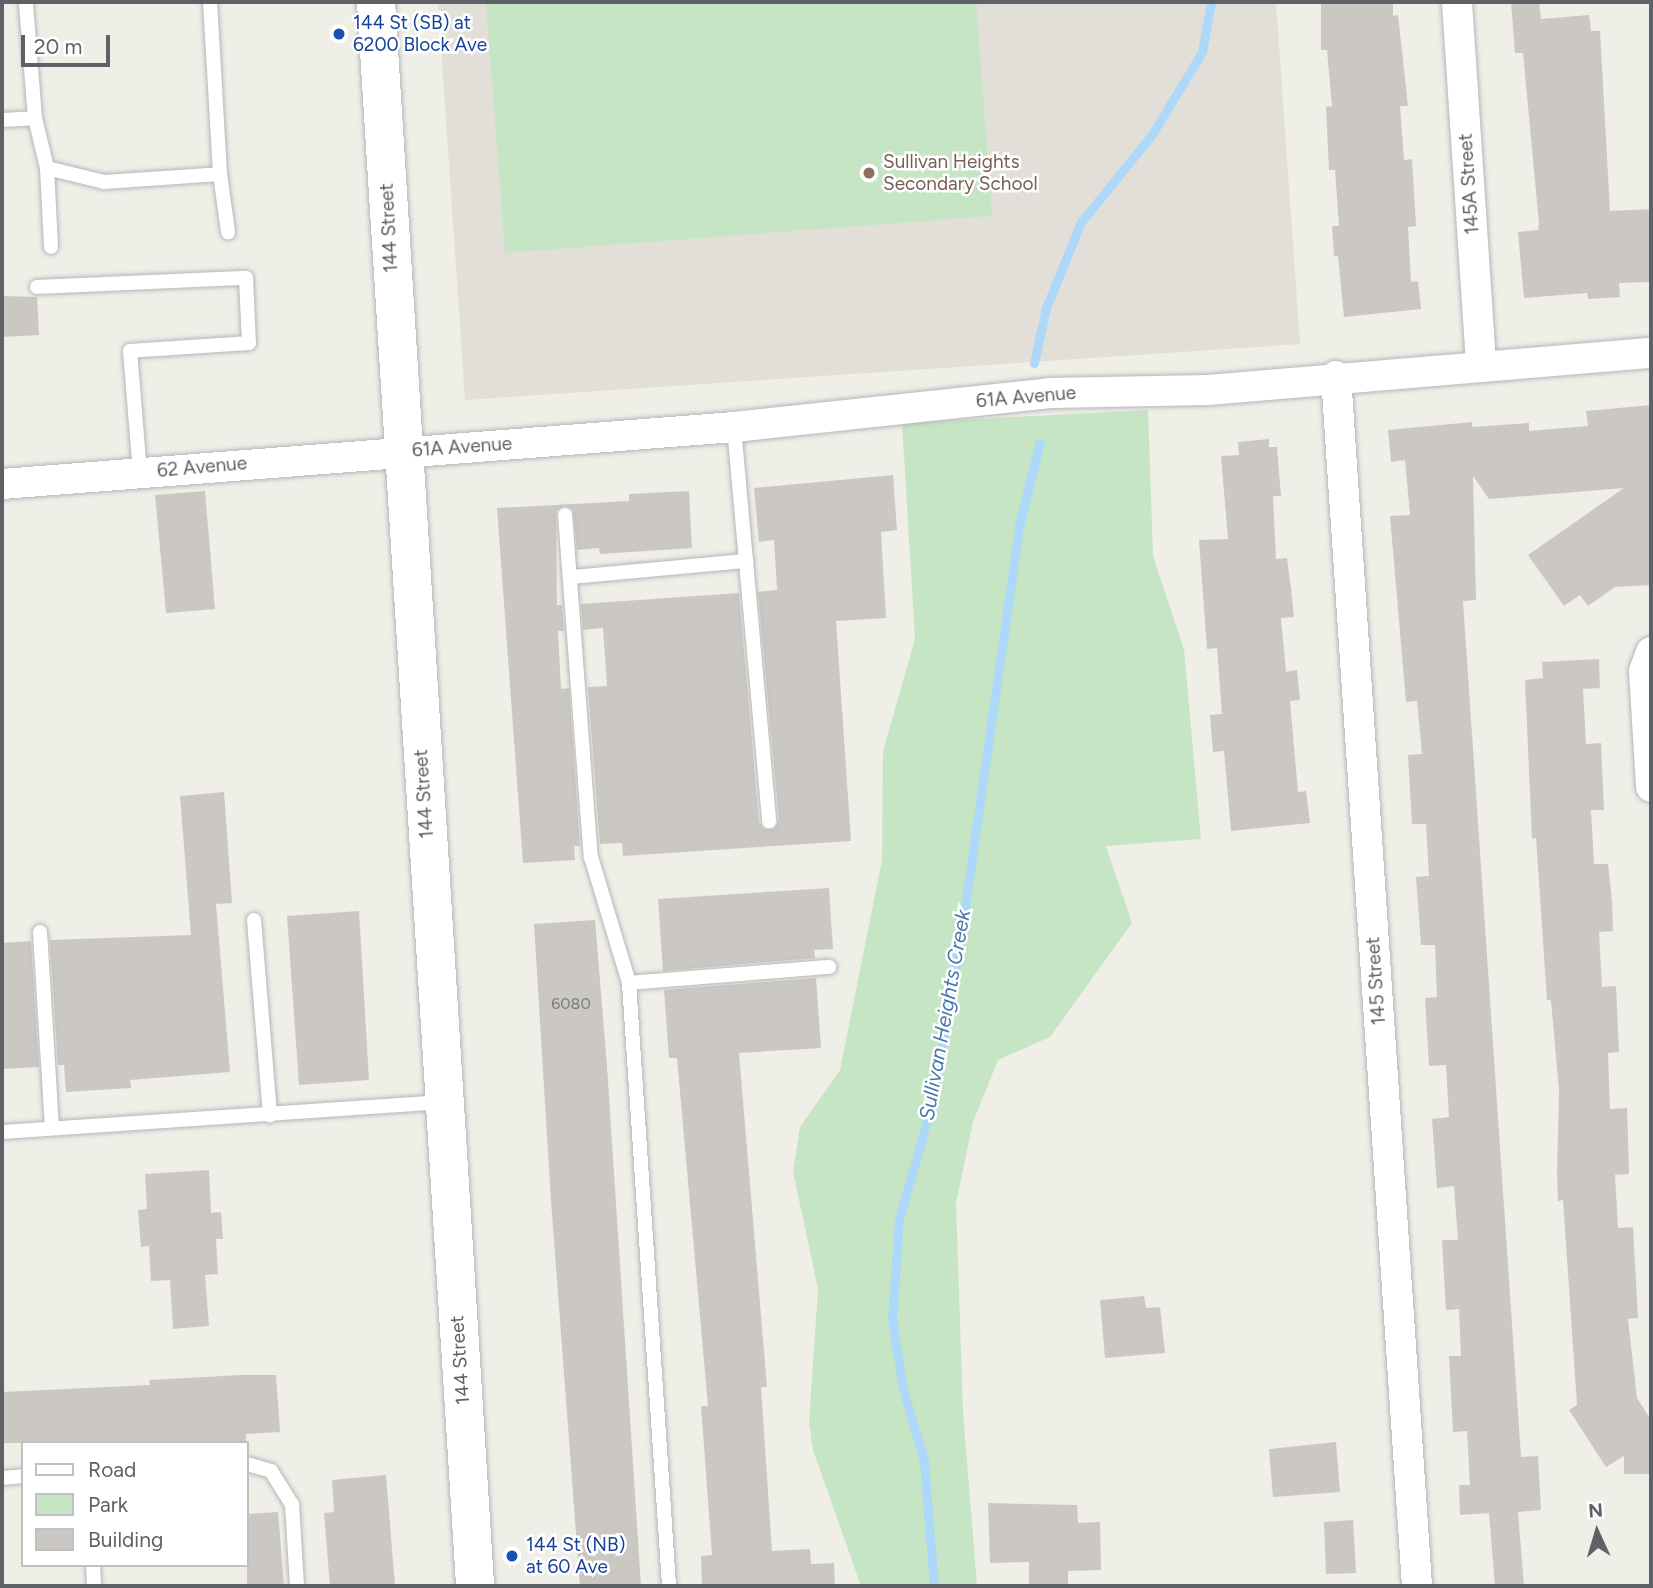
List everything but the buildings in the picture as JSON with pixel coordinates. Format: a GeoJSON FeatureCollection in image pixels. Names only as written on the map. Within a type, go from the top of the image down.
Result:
{"type":"FeatureCollection","features":[{"type":"Feature","properties":{"kind":"main road","name":"144 Street"},"geometry":{"type":"LineString","coordinates":[[376,2],[475,1586]]}},
{"type":"Feature","properties":{"kind":"street","name":"145A Street"},"geometry":{"type":"LineString","coordinates":[[1457,2],[1481,366]]}},
{"type":"Feature","properties":{"kind":"street","name":"61A Avenue"},"geometry":{"type":"LineString","coordinates":[[402,451],[734,427],[1050,393],[1208,390],[1336,376],[1651,353]]}},
{"type":"Feature","properties":{"kind":"street","name":"145 Street"},"geometry":{"type":"LineString","coordinates":[[1336,376],[1417,1586]]}},
{"type":"Feature","properties":{"kind":"street","name":"62 Avenue"},"geometry":{"type":"LineString","coordinates":[[2,484],[402,451]]}},
{"type":"Feature","properties":{"kind":"street"},"geometry":{"type":"LineString","coordinates":[[1651,652],[1644,671],[1651,787]]}},
{"type":"Feature","properties":{"kind":"lane"},"geometry":{"type":"LineString","coordinates":[[210,2],[220,174],[228,232]]}},
{"type":"Feature","properties":{"kind":"lane"},"geometry":{"type":"LineString","coordinates":[[26,4],[35,118],[47,168],[51,247]]}},
{"type":"Feature","properties":{"kind":"lane"},"geometry":{"type":"LineString","coordinates":[[2,120],[35,118]]}},
{"type":"Feature","properties":{"kind":"lane"},"geometry":{"type":"LineString","coordinates":[[47,168],[104,182],[220,174]]}},
{"type":"Feature","properties":{"kind":"lane"},"geometry":{"type":"LineString","coordinates":[[37,287],[246,278],[248,343],[130,351],[140,472]]}},
{"type":"Feature","properties":{"kind":"lane"},"geometry":{"type":"LineString","coordinates":[[734,427],[769,821]]}},
{"type":"Feature","properties":{"kind":"lane"},"geometry":{"type":"LineString","coordinates":[[565,515],[592,857],[629,983],[669,1586]]}},
{"type":"Feature","properties":{"kind":"lane"},"geometry":{"type":"LineString","coordinates":[[572,577],[746,561]]}},
{"type":"Feature","properties":{"kind":"lane"},"geometry":{"type":"LineString","coordinates":[[254,920],[270,1115]]}},
{"type":"Feature","properties":{"kind":"lane"},"geometry":{"type":"LineString","coordinates":[[40,932],[52,1128]]}},
{"type":"Feature","properties":{"kind":"lane"},"geometry":{"type":"LineString","coordinates":[[629,983],[829,967]]}},
{"type":"Feature","properties":{"kind":"lane"},"geometry":{"type":"LineString","coordinates":[[2,1132],[444,1102]]}},
{"type":"Feature","properties":{"kind":"lane"},"geometry":{"type":"LineString","coordinates":[[248,1464],[271,1471],[292,1504],[298,1586]]}},
{"type":"Feature","properties":{"kind":"lane"},"geometry":{"type":"LineString","coordinates":[[2,1478],[21,1476]]}},
{"type":"Feature","properties":{"kind":"lane"},"geometry":{"type":"LineString","coordinates":[[93,1567],[94,1586]]}},
{"type":"Feature","properties":{"kind":"shaded area","name":"Sullivan Heights Secondary School"},"geometry":{"type":"Polygon","coordinates":[[[438,2],[1276,2],[1300,344],[465,400],[438,2]]]}},
{"type":"Feature","properties":{"kind":"green space"},"geometry":{"type":"Polygon","coordinates":[[[486,2],[976,2],[992,216],[505,253],[486,2]]]}},
{"type":"Feature","properties":{"kind":"green space"},"geometry":{"type":"Polygon","coordinates":[[[1148,410],[1153,556],[1184,650],[1201,839],[1106,846],[1132,923],[1050,1037],[998,1060],[973,1122],[956,1203],[963,1412],[977,1586],[861,1586],[813,1450],[809,1423],[818,1289],[793,1171],[800,1127],[840,1070],[882,860],[883,751],[915,639],[902,423],[1148,410]]]}},
{"type":"Feature","properties":{"kind":"waterway","name":"Sullivan Heights Creek"},"geometry":{"type":"LineString","coordinates":[[1034,363],[1046,308],[1081,222],[1151,136],[1202,52],[1211,2]]}},
{"type":"Feature","properties":{"kind":"waterway","name":"Sullivan Heights Creek"},"geometry":{"type":"LineString","coordinates":[[934,1586],[924,1461],[903,1389],[892,1319],[899,1219],[932,1103],[961,935],[1020,522],[1040,442]]}},
{"type":"Feature","properties":{"kind":"place","name":"144 St (SB) at 6200 Block Ave"},"geometry":{"type":"Point","coordinates":[339,34]}},
{"type":"Feature","properties":{"kind":"place","name":"Sullivan Heights Secondary School"},"geometry":{"type":"Point","coordinates":[869,173]}},
{"type":"Feature","properties":{"kind":"place","name":"144 St (NB) at 60 Ave"},"geometry":{"type":"Point","coordinates":[512,1556]}}]}
